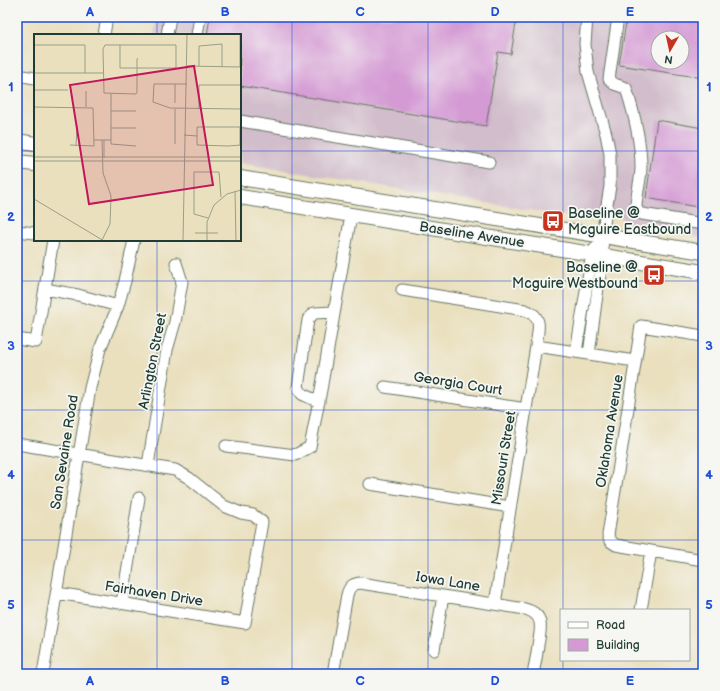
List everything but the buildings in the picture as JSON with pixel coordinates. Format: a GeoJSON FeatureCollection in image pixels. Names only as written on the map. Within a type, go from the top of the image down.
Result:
{"type":"FeatureCollection","features":[{"type":"Feature","properties":{"kind":"main road"},"geometry":{"type":"LineString","coordinates":[[17,141],[34,144]]}},
{"type":"Feature","properties":{"kind":"main road"},"geometry":{"type":"LineString","coordinates":[[17,162],[34,164]]}},
{"type":"Feature","properties":{"kind":"main road","name":"Baseline Avenue"},"geometry":{"type":"LineString","coordinates":[[241,178],[703,252]]}},
{"type":"Feature","properties":{"kind":"main road","name":"Baseline Avenue"},"geometry":{"type":"LineString","coordinates":[[241,197],[703,272]]}},
{"type":"Feature","properties":{"kind":"street"},"geometry":{"type":"LineString","coordinates":[[104,34],[106,17]]}},
{"type":"Feature","properties":{"kind":"street"},"geometry":{"type":"LineString","coordinates":[[167,34],[170,17]]}},
{"type":"Feature","properties":{"kind":"street"},"geometry":{"type":"LineString","coordinates":[[197,34],[200,17]]}},
{"type":"Feature","properties":{"kind":"street"},"geometry":{"type":"LineString","coordinates":[[577,347],[602,236],[610,186],[610,154],[603,122],[588,72],[585,44],[588,17]]}},
{"type":"Feature","properties":{"kind":"street"},"geometry":{"type":"LineString","coordinates":[[618,17],[609,79],[614,84],[626,88],[636,124],[640,148],[641,168],[636,208],[639,213],[642,214],[703,224]]}},
{"type":"Feature","properties":{"kind":"street"},"geometry":{"type":"LineString","coordinates":[[17,75],[34,78]]}},
{"type":"Feature","properties":{"kind":"street"},"geometry":{"type":"LineString","coordinates":[[241,121],[489,162]]}},
{"type":"Feature","properties":{"kind":"street"},"geometry":{"type":"LineString","coordinates":[[226,446],[295,455],[310,446],[351,215]]}},
{"type":"Feature","properties":{"kind":"street"},"geometry":{"type":"LineString","coordinates":[[17,231],[34,233]]}},
{"type":"Feature","properties":{"kind":"street"},"geometry":{"type":"LineString","coordinates":[[17,339],[36,342],[52,241]]}},
{"type":"Feature","properties":{"kind":"street","name":"San Sevaine Road"},"geometry":{"type":"LineString","coordinates":[[43,674],[90,388],[100,349],[118,306],[134,241]]}},
{"type":"Feature","properties":{"kind":"street"},"geometry":{"type":"LineString","coordinates":[[589,354],[597,295],[598,254]]}},
{"type":"Feature","properties":{"kind":"street","name":"Arlington Street"},"geometry":{"type":"LineString","coordinates":[[148,465],[167,350],[175,322],[182,282],[176,263]]}},
{"type":"Feature","properties":{"kind":"street"},"geometry":{"type":"LineString","coordinates":[[45,289],[78,295],[118,306]]}},
{"type":"Feature","properties":{"kind":"street","name":"Missouri Street"},"geometry":{"type":"LineString","coordinates":[[402,290],[525,310],[537,316],[538,328],[536,346],[495,604]]}},
{"type":"Feature","properties":{"kind":"street"},"geometry":{"type":"LineString","coordinates":[[319,402],[302,394],[298,387],[308,320],[314,313],[334,312]]}},
{"type":"Feature","properties":{"kind":"street","name":"Oklahoma Avenue"},"geometry":{"type":"LineString","coordinates":[[651,551],[616,545],[608,538],[641,326],[703,336]]}},
{"type":"Feature","properties":{"kind":"street"},"geometry":{"type":"LineString","coordinates":[[536,346],[577,347],[589,354],[635,361]]}},
{"type":"Feature","properties":{"kind":"street","name":"Georgia Court"},"geometry":{"type":"LineString","coordinates":[[385,387],[526,409]]}},
{"type":"Feature","properties":{"kind":"street"},"geometry":{"type":"LineString","coordinates":[[17,444],[148,465]]}},
{"type":"Feature","properties":{"kind":"street","name":"Fairhaven Drive"},"geometry":{"type":"LineString","coordinates":[[57,593],[245,623],[262,522],[253,515],[241,513],[224,506],[189,478],[175,470],[148,465]]}},
{"type":"Feature","properties":{"kind":"street"},"geometry":{"type":"LineString","coordinates":[[370,484],[510,507]]}},
{"type":"Feature","properties":{"kind":"street"},"geometry":{"type":"LineString","coordinates":[[122,603],[140,498]]}},
{"type":"Feature","properties":{"kind":"street"},"geometry":{"type":"LineString","coordinates":[[641,609],[651,551],[703,560]]}},
{"type":"Feature","properties":{"kind":"street","name":"Iowa Lane"},"geometry":{"type":"LineString","coordinates":[[333,674],[346,594],[352,584],[364,583],[529,610],[537,615],[541,625],[533,674]]}},
{"type":"Feature","properties":{"kind":"street"},"geometry":{"type":"LineString","coordinates":[[434,650],[443,596]]}},
{"type":"Feature","properties":{"kind":"shaded area"},"geometry":{"type":"Polygon","coordinates":[[[157,17],[703,17],[703,238],[631,227],[620,217],[595,213],[584,219],[241,163],[241,34],[154,34],[157,17]]]}},
{"type":"Feature","properties":{"kind":"place","name":"Baseline @ Mcguire Eastbound"},"geometry":{"type":"Point","coordinates":[553,221]}},
{"type":"Feature","properties":{"kind":"place","name":"Baseline @ Mcguire Westbound"},"geometry":{"type":"Point","coordinates":[654,275]}}]}
